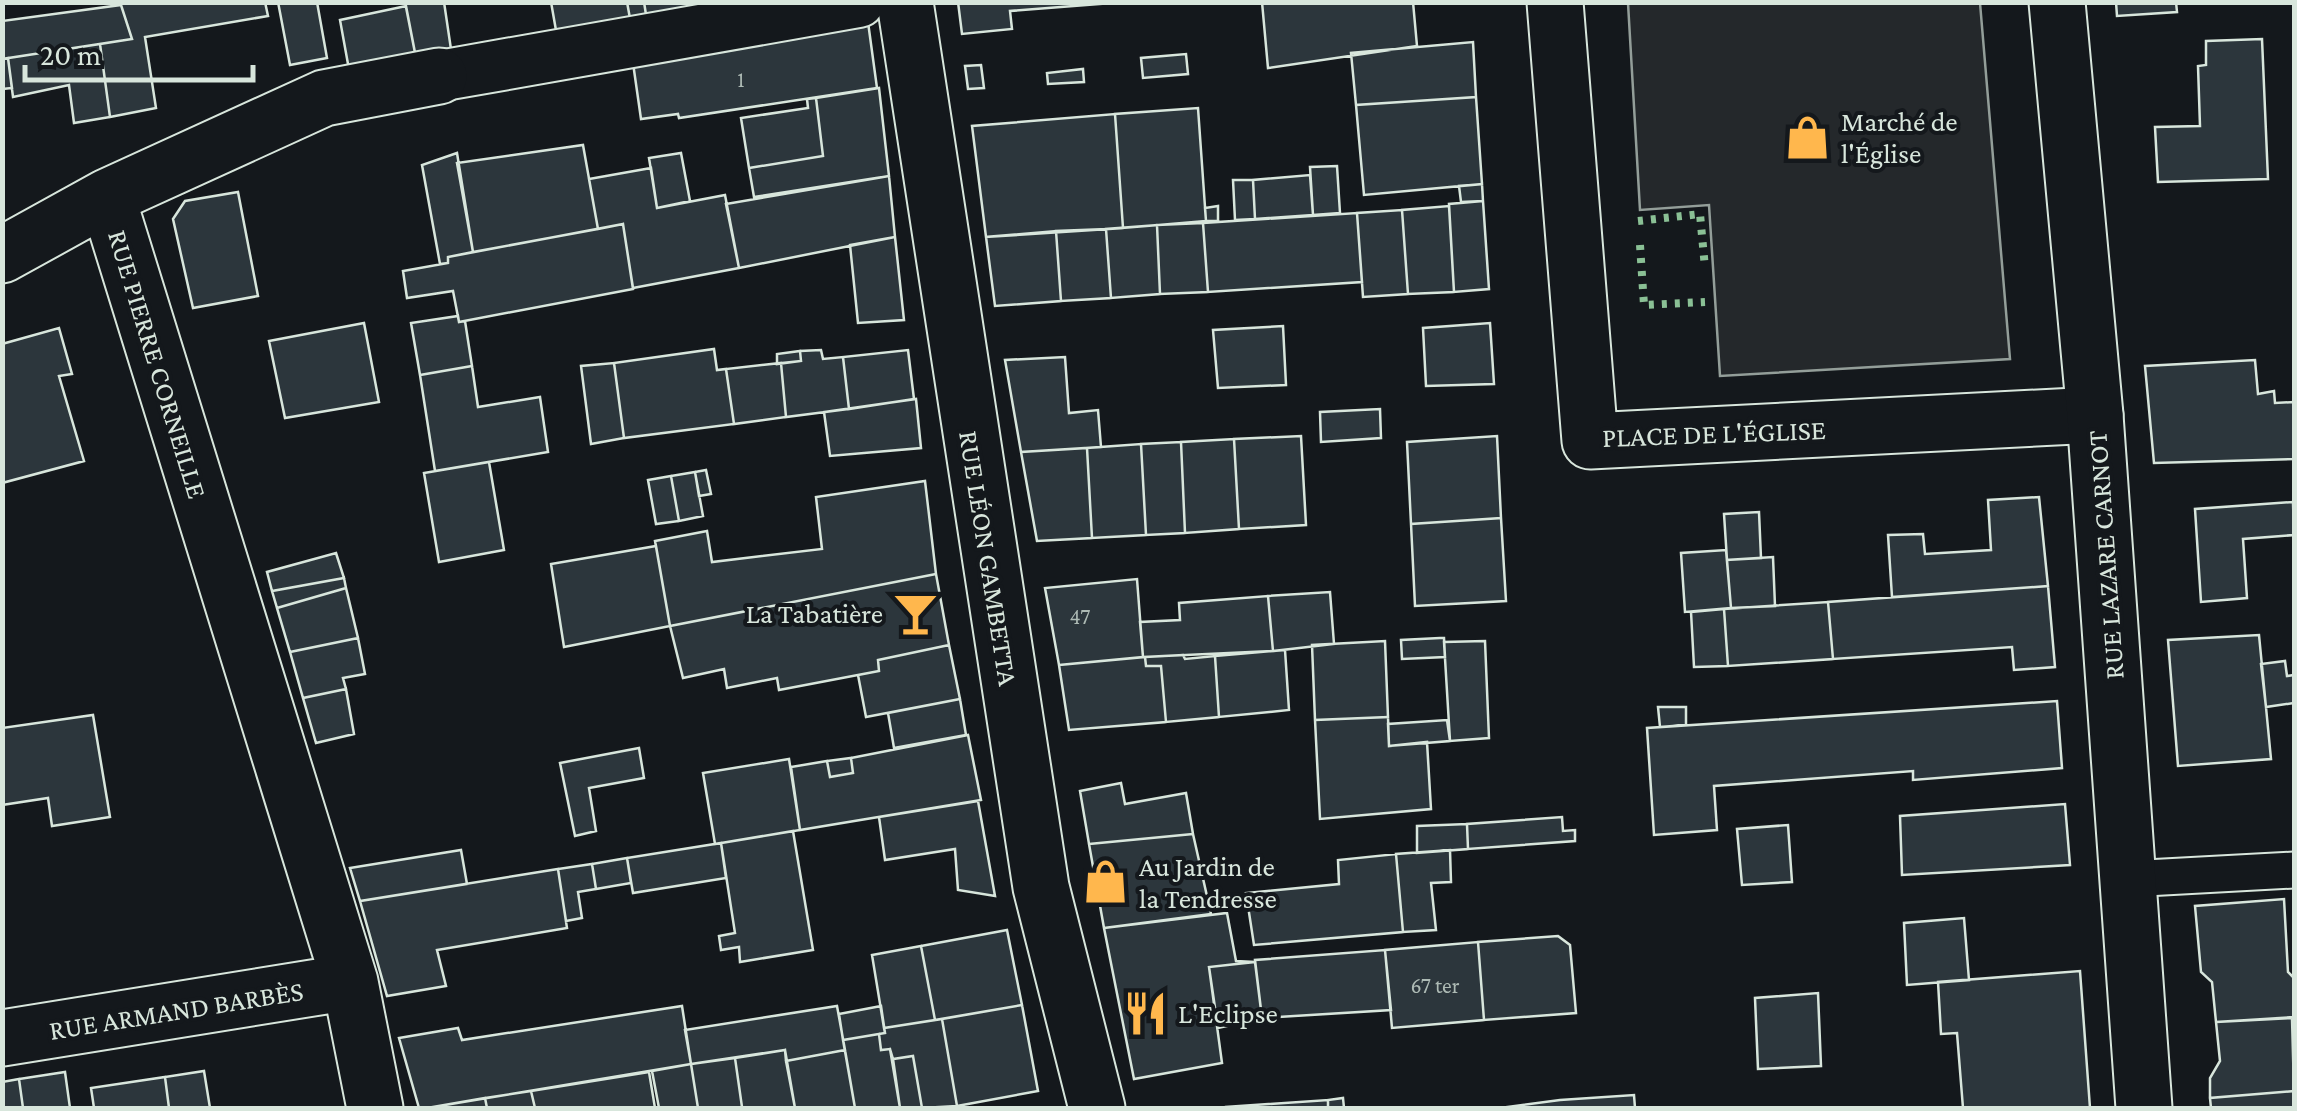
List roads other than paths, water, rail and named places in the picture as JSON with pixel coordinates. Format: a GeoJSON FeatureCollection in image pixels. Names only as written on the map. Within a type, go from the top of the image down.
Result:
{"type":"FeatureCollection","features":[{"type":"Feature","properties":{"kind":"street","name":"RUE PIERRE CORNEILLE"},"geometry":{"type":"LineString","coordinates":[[375,1108],[350,982],[107,198],[324,98],[859,2]]}},
{"type":"Feature","properties":{"kind":"street","name":"RUE LÉON GAMBETTA"},"geometry":{"type":"LineString","coordinates":[[905,2],[1042,887],[1098,1108]]}},
{"type":"Feature","properties":{"kind":"street","name":"PLACE DE L'ÉGLISE"},"geometry":{"type":"LineString","coordinates":[[1556,2],[1590,441],[2095,416]]}},
{"type":"Feature","properties":{"kind":"street","name":"RUE LAZARE CARNOT"},"geometry":{"type":"LineString","coordinates":[[2057,2],[2095,416],[2144,1108]]}},
{"type":"Feature","properties":{"kind":"street"},"geometry":{"type":"LineString","coordinates":[[2,255],[107,198]]}},
{"type":"Feature","properties":{"kind":"street","name":"RUE ARMAND BARBÈS"},"geometry":{"type":"LineString","coordinates":[[2,1038],[350,982]]}},
{"type":"Feature","properties":{"kind":"lane"},"geometry":{"type":"LineString","coordinates":[[2127,879],[2294,870]]}},
{"type":"Feature","properties":{"kind":"place","name":"Marché de l'Église"},"geometry":{"type":"Point","coordinates":[1808,137]}},
{"type":"Feature","properties":{"kind":"place","name":"La Tabatière"},"geometry":{"type":"Point","coordinates":[916,613]}},
{"type":"Feature","properties":{"kind":"place","name":"Au Jardin de la Tendresse"},"geometry":{"type":"Point","coordinates":[1106,882]}},
{"type":"Feature","properties":{"kind":"place","name":"L'Eclipse"},"geometry":{"type":"Point","coordinates":[1145,1013]}}]}
